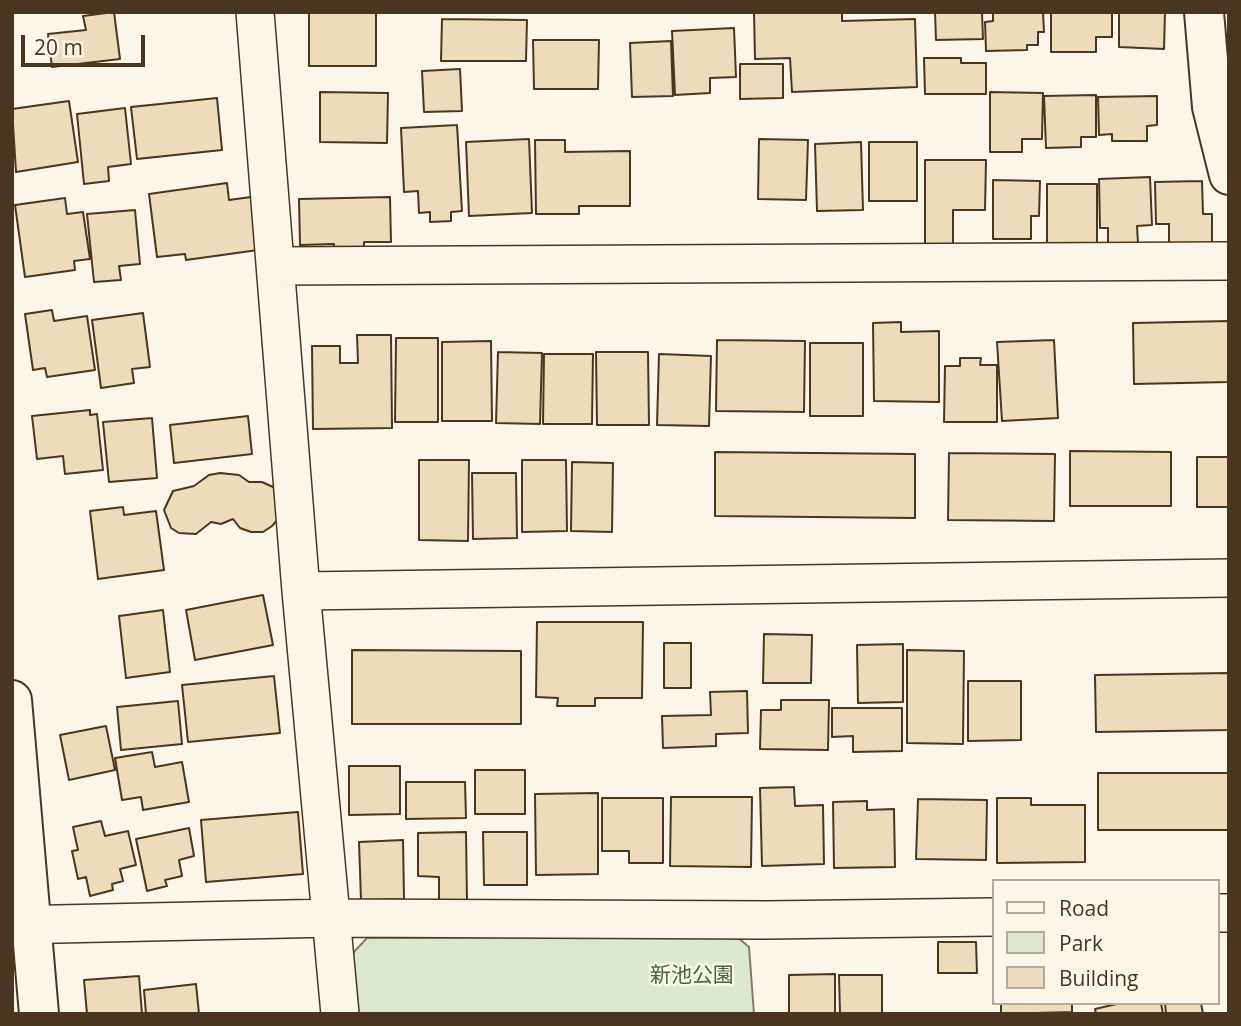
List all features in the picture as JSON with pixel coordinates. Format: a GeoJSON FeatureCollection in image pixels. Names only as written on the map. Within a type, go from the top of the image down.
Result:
{"type":"FeatureCollection","features":[{"type":"Feature","properties":{"kind":"street"},"geometry":{"type":"LineString","coordinates":[[255,12],[301,591],[340,1014]]}},
{"type":"Feature","properties":{"kind":"street"},"geometry":{"type":"LineString","coordinates":[[1204,12],[1212,107],[1229,175]]}},
{"type":"Feature","properties":{"kind":"street"},"geometry":{"type":"LineString","coordinates":[[276,266],[1229,261]]}},
{"type":"Feature","properties":{"kind":"street"},"geometry":{"type":"LineString","coordinates":[[301,591],[1229,578]]}},
{"type":"Feature","properties":{"kind":"street"},"geometry":{"type":"LineString","coordinates":[[12,700],[22,925],[39,1014]]}},
{"type":"Feature","properties":{"kind":"street"},"geometry":{"type":"LineString","coordinates":[[22,925],[333,918],[767,920],[992,917]]}},
{"type":"Feature","properties":{"kind":"green space","name":"新池公園"},"geometry":{"type":"Polygon","coordinates":[[[736,936],[749,947],[754,1014],[358,1014],[352,954],[367,938],[736,936]]]}},
{"type":"Feature","properties":{"kind":"building"},"geometry":{"type":"Polygon","coordinates":[[[114,12],[120,59],[52,67],[48,34],[86,30],[83,16],[114,12]]]}},
{"type":"Feature","properties":{"kind":"building"},"geometry":{"type":"Polygon","coordinates":[[[309,12],[376,12],[376,66],[309,66],[309,12]]]}},
{"type":"Feature","properties":{"kind":"building"},"geometry":{"type":"Polygon","coordinates":[[[754,12],[842,12],[842,21],[915,19],[917,87],[792,92],[790,58],[755,59],[754,12]]]}},
{"type":"Feature","properties":{"kind":"building"},"geometry":{"type":"Polygon","coordinates":[[[935,12],[982,12],[983,39],[936,40],[935,12]]]}},
{"type":"Feature","properties":{"kind":"building"},"geometry":{"type":"Polygon","coordinates":[[[993,12],[1043,12],[1044,32],[1038,32],[1038,45],[1027,45],[1027,50],[986,51],[985,22],[993,21],[993,12]]]}},
{"type":"Feature","properties":{"kind":"building"},"geometry":{"type":"Polygon","coordinates":[[[1051,12],[1112,12],[1112,37],[1096,37],[1096,52],[1051,52],[1051,12]]]}},
{"type":"Feature","properties":{"kind":"building"},"geometry":{"type":"Polygon","coordinates":[[[1119,12],[1165,12],[1164,49],[1119,47],[1119,12]]]}},
{"type":"Feature","properties":{"kind":"building"},"geometry":{"type":"Polygon","coordinates":[[[442,19],[527,20],[526,61],[441,61],[442,19]]]}},
{"type":"Feature","properties":{"kind":"building"},"geometry":{"type":"Polygon","coordinates":[[[734,28],[736,77],[710,78],[710,93],[675,95],[672,31],[734,28]]]}},
{"type":"Feature","properties":{"kind":"building"},"geometry":{"type":"Polygon","coordinates":[[[533,40],[599,40],[598,89],[534,89],[533,40]]]}},
{"type":"Feature","properties":{"kind":"building"},"geometry":{"type":"Polygon","coordinates":[[[671,41],[673,96],[632,97],[630,43],[671,41]]]}},
{"type":"Feature","properties":{"kind":"building"},"geometry":{"type":"Polygon","coordinates":[[[924,58],[961,58],[961,63],[986,63],[986,94],[925,94],[924,58]]]}},
{"type":"Feature","properties":{"kind":"building"},"geometry":{"type":"Polygon","coordinates":[[[740,64],[783,64],[783,98],[740,99],[740,64]]]}},
{"type":"Feature","properties":{"kind":"building"},"geometry":{"type":"Polygon","coordinates":[[[460,69],[462,111],[424,112],[422,71],[460,69]]]}},
{"type":"Feature","properties":{"kind":"building"},"geometry":{"type":"Polygon","coordinates":[[[320,92],[388,93],[387,143],[320,142],[320,92]]]}},
{"type":"Feature","properties":{"kind":"building"},"geometry":{"type":"Polygon","coordinates":[[[990,92],[1043,93],[1042,139],[1022,139],[1022,152],[990,152],[990,92]]]}},
{"type":"Feature","properties":{"kind":"building"},"geometry":{"type":"Polygon","coordinates":[[[1096,95],[1096,137],[1081,137],[1081,147],[1046,148],[1044,96],[1096,95]]]}},
{"type":"Feature","properties":{"kind":"building"},"geometry":{"type":"Polygon","coordinates":[[[1157,96],[1157,125],[1147,126],[1147,141],[1112,141],[1112,134],[1099,135],[1098,97],[1157,96]]]}},
{"type":"Feature","properties":{"kind":"building"},"geometry":{"type":"Polygon","coordinates":[[[217,98],[222,150],[137,159],[131,107],[217,98]]]}},
{"type":"Feature","properties":{"kind":"building"},"geometry":{"type":"Polygon","coordinates":[[[69,101],[78,162],[16,172],[12,109],[69,101]]]}},
{"type":"Feature","properties":{"kind":"building"},"geometry":{"type":"Polygon","coordinates":[[[125,108],[131,164],[108,167],[109,181],[84,184],[77,114],[125,108]]]}},
{"type":"Feature","properties":{"kind":"building"},"geometry":{"type":"Polygon","coordinates":[[[457,125],[462,211],[451,212],[451,221],[430,222],[430,212],[419,213],[418,191],[404,192],[401,128],[457,125]]]}},
{"type":"Feature","properties":{"kind":"building"},"geometry":{"type":"Polygon","coordinates":[[[529,139],[532,213],[469,216],[466,142],[529,139]]]}},
{"type":"Feature","properties":{"kind":"building"},"geometry":{"type":"Polygon","coordinates":[[[759,139],[808,140],[806,200],[758,199],[759,139]]]}},
{"type":"Feature","properties":{"kind":"building"},"geometry":{"type":"Polygon","coordinates":[[[535,140],[565,140],[565,152],[630,151],[630,206],[579,206],[579,214],[536,214],[535,140]]]}},
{"type":"Feature","properties":{"kind":"building"},"geometry":{"type":"Polygon","coordinates":[[[861,142],[863,210],[817,211],[815,144],[861,142]]]}},
{"type":"Feature","properties":{"kind":"building"},"geometry":{"type":"Polygon","coordinates":[[[869,142],[917,142],[917,201],[869,201],[869,142]]]}},
{"type":"Feature","properties":{"kind":"building"},"geometry":{"type":"Polygon","coordinates":[[[925,160],[986,160],[985,210],[953,210],[953,247],[925,247],[925,160]]]}},
{"type":"Feature","properties":{"kind":"building"},"geometry":{"type":"Polygon","coordinates":[[[1150,177],[1152,225],[1137,226],[1138,243],[1108,244],[1108,228],[1100,228],[1099,179],[1150,177]]]}},
{"type":"Feature","properties":{"kind":"building"},"geometry":{"type":"Polygon","coordinates":[[[993,180],[1040,181],[1039,216],[1031,216],[1031,239],[993,239],[993,180]]]}},
{"type":"Feature","properties":{"kind":"building"},"geometry":{"type":"Polygon","coordinates":[[[1202,181],[1203,214],[1212,214],[1212,243],[1169,245],[1169,224],[1156,224],[1155,182],[1202,181]]]}},
{"type":"Feature","properties":{"kind":"building"},"geometry":{"type":"Polygon","coordinates":[[[227,183],[229,200],[251,197],[258,250],[186,260],[185,254],[157,257],[149,194],[227,183]]]}},
{"type":"Feature","properties":{"kind":"building"},"geometry":{"type":"Polygon","coordinates":[[[1047,184],[1097,184],[1097,246],[1047,246],[1047,184]]]}},
{"type":"Feature","properties":{"kind":"building"},"geometry":{"type":"Polygon","coordinates":[[[390,197],[391,242],[364,242],[364,252],[334,253],[334,244],[300,245],[299,199],[390,197]]]}},
{"type":"Feature","properties":{"kind":"building"},"geometry":{"type":"Polygon","coordinates":[[[65,198],[67,214],[83,212],[90,259],[74,261],[75,270],[25,277],[15,205],[65,198]]]}},
{"type":"Feature","properties":{"kind":"building"},"geometry":{"type":"Polygon","coordinates":[[[135,210],[140,264],[119,266],[121,280],[94,282],[87,214],[135,210]]]}},
{"type":"Feature","properties":{"kind":"building"},"geometry":{"type":"Polygon","coordinates":[[[52,310],[54,321],[87,316],[95,370],[47,377],[45,368],[33,370],[25,314],[52,310]]]}},
{"type":"Feature","properties":{"kind":"building"},"geometry":{"type":"Polygon","coordinates":[[[143,313],[150,367],[132,369],[134,383],[101,388],[92,320],[143,313]]]}},
{"type":"Feature","properties":{"kind":"building"},"geometry":{"type":"Polygon","coordinates":[[[1229,321],[1229,382],[1134,384],[1133,323],[1229,321]]]}},
{"type":"Feature","properties":{"kind":"building"},"geometry":{"type":"Polygon","coordinates":[[[901,322],[901,332],[939,331],[939,402],[874,401],[873,323],[901,322]]]}},
{"type":"Feature","properties":{"kind":"building"},"geometry":{"type":"Polygon","coordinates":[[[357,335],[391,335],[392,428],[313,429],[312,346],[340,346],[340,363],[358,363],[357,335]]]}},
{"type":"Feature","properties":{"kind":"building"},"geometry":{"type":"Polygon","coordinates":[[[396,338],[438,338],[438,422],[395,422],[396,338]]]}},
{"type":"Feature","properties":{"kind":"building"},"geometry":{"type":"Polygon","coordinates":[[[717,340],[805,341],[804,412],[716,411],[717,340]]]}},
{"type":"Feature","properties":{"kind":"building"},"geometry":{"type":"Polygon","coordinates":[[[1054,340],[1058,418],[1002,421],[997,342],[1054,340]]]}},
{"type":"Feature","properties":{"kind":"building"},"geometry":{"type":"Polygon","coordinates":[[[491,341],[492,421],[442,421],[442,342],[491,341]]]}},
{"type":"Feature","properties":{"kind":"building"},"geometry":{"type":"Polygon","coordinates":[[[810,343],[863,343],[863,416],[810,416],[810,343]]]}},
{"type":"Feature","properties":{"kind":"building"},"geometry":{"type":"Polygon","coordinates":[[[498,352],[542,353],[540,424],[496,423],[498,352]]]}},
{"type":"Feature","properties":{"kind":"building"},"geometry":{"type":"Polygon","coordinates":[[[596,352],[648,352],[649,425],[597,425],[596,352]]]}},
{"type":"Feature","properties":{"kind":"building"},"geometry":{"type":"Polygon","coordinates":[[[544,354],[593,354],[592,424],[543,424],[544,354]]]}},
{"type":"Feature","properties":{"kind":"building"},"geometry":{"type":"Polygon","coordinates":[[[659,354],[711,356],[709,426],[657,425],[659,354]]]}},
{"type":"Feature","properties":{"kind":"building"},"geometry":{"type":"Polygon","coordinates":[[[960,358],[981,358],[980,365],[997,365],[997,422],[944,422],[945,366],[960,366],[960,358]]]}},
{"type":"Feature","properties":{"kind":"building"},"geometry":{"type":"Polygon","coordinates":[[[90,410],[90,415],[97,414],[103,470],[65,474],[63,456],[37,459],[32,416],[90,410]]]}},
{"type":"Feature","properties":{"kind":"building"},"geometry":{"type":"Polygon","coordinates":[[[248,416],[252,454],[174,463],[170,425],[248,416]]]}},
{"type":"Feature","properties":{"kind":"building"},"geometry":{"type":"Polygon","coordinates":[[[152,418],[157,478],[109,482],[103,422],[152,418]]]}},
{"type":"Feature","properties":{"kind":"building"},"geometry":{"type":"Polygon","coordinates":[[[1070,451],[1171,452],[1171,506],[1070,506],[1070,451]]]}},
{"type":"Feature","properties":{"kind":"building"},"geometry":{"type":"Polygon","coordinates":[[[715,452],[915,454],[915,518],[715,516],[715,452]]]}},
{"type":"Feature","properties":{"kind":"building"},"geometry":{"type":"Polygon","coordinates":[[[949,453],[1055,454],[1054,521],[948,520],[949,453]]]}},
{"type":"Feature","properties":{"kind":"building"},"geometry":{"type":"Polygon","coordinates":[[[1197,457],[1229,457],[1229,507],[1197,507],[1197,457]]]}},
{"type":"Feature","properties":{"kind":"building"},"geometry":{"type":"Polygon","coordinates":[[[419,460],[469,460],[468,541],[419,540],[419,460]]]}},
{"type":"Feature","properties":{"kind":"building"},"geometry":{"type":"Polygon","coordinates":[[[522,460],[566,460],[567,531],[522,532],[522,460]]]}},
{"type":"Feature","properties":{"kind":"building"},"geometry":{"type":"Polygon","coordinates":[[[572,462],[613,463],[612,532],[571,531],[572,462]]]}},
{"type":"Feature","properties":{"kind":"building"},"geometry":{"type":"Polygon","coordinates":[[[472,473],[516,473],[517,538],[473,539],[472,473]]]}},
{"type":"Feature","properties":{"kind":"building"},"geometry":{"type":"Polygon","coordinates":[[[209,475],[239,475],[249,482],[262,482],[273,487],[280,497],[279,518],[272,526],[263,532],[251,532],[240,528],[233,519],[221,524],[211,522],[196,534],[179,533],[171,528],[164,510],[173,491],[194,486],[209,475]]]}},
{"type":"Feature","properties":{"kind":"building"},"geometry":{"type":"Polygon","coordinates":[[[123,507],[124,515],[156,511],[164,570],[98,579],[90,511],[123,507]]]}},
{"type":"Feature","properties":{"kind":"building"},"geometry":{"type":"Polygon","coordinates":[[[263,595],[273,645],[195,660],[186,610],[263,595]]]}},
{"type":"Feature","properties":{"kind":"building"},"geometry":{"type":"Polygon","coordinates":[[[163,610],[170,672],[126,678],[119,616],[163,610]]]}},
{"type":"Feature","properties":{"kind":"building"},"geometry":{"type":"Polygon","coordinates":[[[537,622],[643,622],[642,698],[595,698],[595,706],[557,706],[558,698],[536,697],[537,622]]]}},
{"type":"Feature","properties":{"kind":"building"},"geometry":{"type":"Polygon","coordinates":[[[764,634],[812,635],[811,683],[763,683],[764,634]]]}},
{"type":"Feature","properties":{"kind":"building"},"geometry":{"type":"Polygon","coordinates":[[[664,643],[691,643],[691,688],[664,688],[664,643]]]}},
{"type":"Feature","properties":{"kind":"building"},"geometry":{"type":"Polygon","coordinates":[[[903,644],[903,702],[858,703],[857,645],[903,644]]]}},
{"type":"Feature","properties":{"kind":"building"},"geometry":{"type":"Polygon","coordinates":[[[352,650],[521,651],[521,724],[352,724],[352,650]]]}},
{"type":"Feature","properties":{"kind":"building"},"geometry":{"type":"Polygon","coordinates":[[[907,650],[964,651],[963,744],[907,743],[907,650]]]}},
{"type":"Feature","properties":{"kind":"building"},"geometry":{"type":"Polygon","coordinates":[[[1229,673],[1229,730],[1096,732],[1095,675],[1229,673]]]}},
{"type":"Feature","properties":{"kind":"building"},"geometry":{"type":"Polygon","coordinates":[[[274,676],[280,733],[188,742],[182,685],[274,676]]]}},
{"type":"Feature","properties":{"kind":"building"},"geometry":{"type":"Polygon","coordinates":[[[968,681],[1021,681],[1021,740],[968,741],[968,681]]]}},
{"type":"Feature","properties":{"kind":"building"},"geometry":{"type":"Polygon","coordinates":[[[747,691],[748,733],[716,734],[716,746],[663,748],[662,716],[711,715],[710,692],[747,691]]]}},
{"type":"Feature","properties":{"kind":"building"},"geometry":{"type":"Polygon","coordinates":[[[781,700],[829,700],[828,750],[760,749],[761,710],[781,710],[781,700]]]}},
{"type":"Feature","properties":{"kind":"building"},"geometry":{"type":"Polygon","coordinates":[[[178,701],[182,744],[121,750],[117,707],[178,701]]]}},
{"type":"Feature","properties":{"kind":"building"},"geometry":{"type":"Polygon","coordinates":[[[832,708],[902,708],[902,751],[853,752],[853,736],[832,737],[832,708]]]}},
{"type":"Feature","properties":{"kind":"building"},"geometry":{"type":"Polygon","coordinates":[[[106,726],[115,770],[69,780],[60,735],[106,726]]]}},
{"type":"Feature","properties":{"kind":"building"},"geometry":{"type":"Polygon","coordinates":[[[152,752],[155,767],[182,762],[189,802],[143,810],[141,797],[122,800],[115,758],[152,752]]]}},
{"type":"Feature","properties":{"kind":"building"},"geometry":{"type":"Polygon","coordinates":[[[349,766],[400,766],[400,814],[349,815],[349,766]]]}},
{"type":"Feature","properties":{"kind":"building"},"geometry":{"type":"Polygon","coordinates":[[[475,770],[525,770],[525,814],[475,814],[475,770]]]}},
{"type":"Feature","properties":{"kind":"building"},"geometry":{"type":"Polygon","coordinates":[[[1098,773],[1229,773],[1229,830],[1098,830],[1098,773]]]}},
{"type":"Feature","properties":{"kind":"building"},"geometry":{"type":"Polygon","coordinates":[[[406,782],[465,782],[466,818],[406,819],[406,782]]]}},
{"type":"Feature","properties":{"kind":"building"},"geometry":{"type":"Polygon","coordinates":[[[794,787],[795,806],[823,805],[824,864],[762,866],[760,788],[794,787]]]}},
{"type":"Feature","properties":{"kind":"building"},"geometry":{"type":"Polygon","coordinates":[[[598,793],[598,874],[536,875],[535,794],[598,793]]]}},
{"type":"Feature","properties":{"kind":"building"},"geometry":{"type":"Polygon","coordinates":[[[671,797],[752,797],[751,867],[670,866],[671,797]]]}},
{"type":"Feature","properties":{"kind":"building"},"geometry":{"type":"Polygon","coordinates":[[[602,798],[663,798],[663,863],[629,863],[629,851],[602,851],[602,798]]]}},
{"type":"Feature","properties":{"kind":"building"},"geometry":{"type":"Polygon","coordinates":[[[997,798],[1031,798],[1031,805],[1085,805],[1085,862],[997,863],[997,798]]]}},
{"type":"Feature","properties":{"kind":"building"},"geometry":{"type":"Polygon","coordinates":[[[918,799],[987,800],[986,860],[916,859],[918,799]]]}},
{"type":"Feature","properties":{"kind":"building"},"geometry":{"type":"Polygon","coordinates":[[[867,801],[867,810],[894,809],[895,867],[834,868],[833,802],[867,801]]]}},
{"type":"Feature","properties":{"kind":"building"},"geometry":{"type":"Polygon","coordinates":[[[298,812],[303,874],[206,882],[201,820],[298,812]]]}},
{"type":"Feature","properties":{"kind":"building"},"geometry":{"type":"Polygon","coordinates":[[[101,821],[105,836],[128,831],[136,865],[120,869],[123,881],[112,884],[113,890],[90,896],[86,877],[78,879],[72,851],[78,850],[73,827],[101,821]]]}},
{"type":"Feature","properties":{"kind":"building"},"geometry":{"type":"Polygon","coordinates":[[[189,828],[194,856],[179,860],[182,876],[165,880],[167,886],[147,891],[136,839],[189,828]]]}},
{"type":"Feature","properties":{"kind":"building"},"geometry":{"type":"Polygon","coordinates":[[[466,832],[467,903],[439,903],[439,877],[418,876],[418,833],[466,832]]]}},
{"type":"Feature","properties":{"kind":"building"},"geometry":{"type":"Polygon","coordinates":[[[483,832],[527,832],[527,885],[484,885],[483,832]]]}},
{"type":"Feature","properties":{"kind":"building"},"geometry":{"type":"Polygon","coordinates":[[[403,840],[404,899],[361,900],[359,842],[403,840]]]}},
{"type":"Feature","properties":{"kind":"building"},"geometry":{"type":"Polygon","coordinates":[[[938,942],[976,942],[977,973],[938,973],[938,942]]]}},
{"type":"Feature","properties":{"kind":"building"},"geometry":{"type":"Polygon","coordinates":[[[835,974],[835,1014],[789,1014],[789,975],[835,974]]]}},
{"type":"Feature","properties":{"kind":"building"},"geometry":{"type":"Polygon","coordinates":[[[839,975],[882,975],[882,1014],[840,1014],[839,975]]]}},
{"type":"Feature","properties":{"kind":"building"},"geometry":{"type":"Polygon","coordinates":[[[139,976],[142,1014],[87,1014],[84,980],[139,976]]]}},
{"type":"Feature","properties":{"kind":"building"},"geometry":{"type":"Polygon","coordinates":[[[196,984],[199,1014],[146,1014],[144,990],[196,984]]]}},
{"type":"Feature","properties":{"kind":"building"},"geometry":{"type":"Polygon","coordinates":[[[1001,1005],[1072,1005],[1072,1012],[1001,1014],[1001,1005]]]}},
{"type":"Feature","properties":{"kind":"building"},"geometry":{"type":"Polygon","coordinates":[[[1112,1005],[1161,1005],[1163,1014],[1096,1014],[1095,1009],[1112,1005]]]}},
{"type":"Feature","properties":{"kind":"building"},"geometry":{"type":"Polygon","coordinates":[[[1165,1005],[1201,1005],[1203,1014],[1166,1014],[1165,1005]]]}}]}
